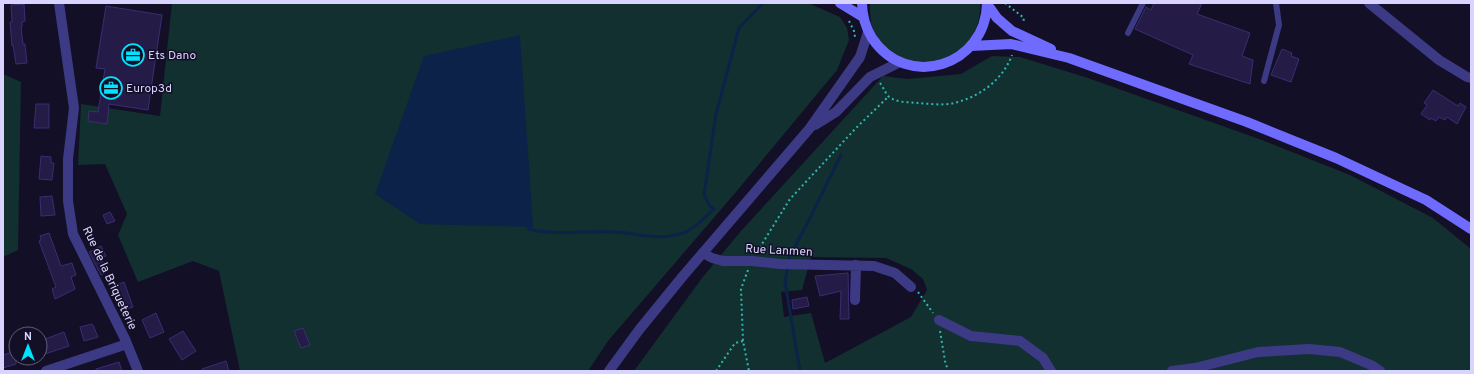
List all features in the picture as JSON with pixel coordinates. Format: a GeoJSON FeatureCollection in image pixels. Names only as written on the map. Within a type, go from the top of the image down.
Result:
{"type":"FeatureCollection","features":[{"type":"Feature","properties":{"kind":"main road"},"geometry":{"type":"LineString","coordinates":[[840,3],[863,17]]}},
{"type":"Feature","properties":{"kind":"main road"},"geometry":{"type":"LineString","coordinates":[[861,4],[863,17],[868,32],[876,44],[887,55],[900,62],[915,66],[931,67],[946,63],[960,56],[971,46],[980,34],[986,20],[987,4]]}},
{"type":"Feature","properties":{"kind":"main road"},"geometry":{"type":"LineString","coordinates":[[987,4],[997,18],[1012,31],[1069,58],[1247,122],[1336,158],[1426,200],[1471,229]]}},
{"type":"Feature","properties":{"kind":"main road"},"geometry":{"type":"LineString","coordinates":[[971,46],[1010,44],[1069,58]]}},
{"type":"Feature","properties":{"kind":"street","name":"Rue de la Briqueterie"},"geometry":{"type":"LineString","coordinates":[[59,3],[74,108],[68,159],[68,201],[73,234],[127,344],[138,371]]}},
{"type":"Feature","properties":{"kind":"street"},"geometry":{"type":"LineString","coordinates":[[1369,3],[1439,60],[1471,78]]}},
{"type":"Feature","properties":{"kind":"street"},"geometry":{"type":"LineString","coordinates":[[609,371],[639,330],[810,128],[860,57],[868,32]]}},
{"type":"Feature","properties":{"kind":"street"},"geometry":{"type":"LineString","coordinates":[[810,128],[836,112],[870,77],[900,62]]}},
{"type":"Feature","properties":{"kind":"street","name":"Rue Lanmen"},"geometry":{"type":"LineString","coordinates":[[703,253],[712,258],[723,261],[874,266],[895,273],[912,287]]}},
{"type":"Feature","properties":{"kind":"street"},"geometry":{"type":"LineString","coordinates":[[855,300],[856,265]]}},
{"type":"Feature","properties":{"kind":"street"},"geometry":{"type":"LineString","coordinates":[[939,320],[971,336],[1020,341],[1043,358],[1051,371]]}},
{"type":"Feature","properties":{"kind":"street"},"geometry":{"type":"LineString","coordinates":[[46,371],[127,344]]}},
{"type":"Feature","properties":{"kind":"street"},"geometry":{"type":"LineString","coordinates":[[1172,371],[1195,368],[1258,352],[1309,349],[1340,352],[1371,365],[1380,371]]}},
{"type":"Feature","properties":{"kind":"lane"},"geometry":{"type":"LineString","coordinates":[[1128,33],[1143,3]]}},
{"type":"Feature","properties":{"kind":"lane"},"geometry":{"type":"LineString","coordinates":[[1264,80],[1279,25],[1276,3]]}},
{"type":"Feature","properties":{"kind":"path"},"geometry":{"type":"LineString","coordinates":[[1005,3],[1024,18],[1023,23]]}},
{"type":"Feature","properties":{"kind":"path"},"geometry":{"type":"LineString","coordinates":[[845,17],[854,31],[855,38]]}},
{"type":"Feature","properties":{"kind":"path"},"geometry":{"type":"LineString","coordinates":[[878,80],[889,96],[898,102],[940,104],[957,102],[988,88],[1003,74],[1008,67],[1014,51]]}},
{"type":"Feature","properties":{"kind":"path"},"geometry":{"type":"LineString","coordinates":[[749,371],[743,341],[741,289],[752,261],[790,199],[856,128],[889,96]]}},
{"type":"Feature","properties":{"kind":"path"},"geometry":{"type":"LineString","coordinates":[[716,371],[735,343],[743,341]]}},
{"type":"Feature","properties":{"kind":"green space"},"geometry":{"type":"Polygon","coordinates":[[[172,3],[808,3],[840,17],[847,28],[849,40],[837,70],[736,192],[608,341],[588,371],[240,371],[219,271],[193,261],[138,282],[118,235],[127,214],[105,164],[78,165],[81,104],[160,116],[172,3]]]}},
{"type":"Feature","properties":{"kind":"green space"},"geometry":{"type":"Polygon","coordinates":[[[870,3],[980,3],[980,11],[975,31],[963,47],[951,56],[937,61],[923,63],[909,61],[895,55],[884,46],[872,26],[870,3]]]}},
{"type":"Feature","properties":{"kind":"green space"},"geometry":{"type":"Polygon","coordinates":[[[992,56],[1020,57],[1085,77],[1262,140],[1350,175],[1433,218],[1471,249],[1471,371],[634,371],[702,278],[741,231],[883,76],[907,79],[961,74],[992,56]],[[811,257],[802,290],[781,292],[784,317],[811,313],[825,363],[911,317],[927,290],[923,279],[911,269],[886,258],[811,257]]]}},
{"type":"Feature","properties":{"kind":"green space"},"geometry":{"type":"Polygon","coordinates":[[[3,74],[21,82],[18,250],[3,257],[3,74]]]}},
{"type":"Feature","properties":{"kind":"water"},"geometry":{"type":"Polygon","coordinates":[[[520,35],[533,227],[420,224],[375,194],[424,56],[520,35]]]}},
{"type":"Feature","properties":{"kind":"building"},"geometry":{"type":"Polygon","coordinates":[[[1154,3],[1202,3],[1197,14],[1250,33],[1242,56],[1253,60],[1250,84],[1189,64],[1193,55],[1135,29],[1146,7],[1151,10],[1154,3]]]}},
{"type":"Feature","properties":{"kind":"building"},"geometry":{"type":"Polygon","coordinates":[[[24,4],[25,21],[22,22],[21,27],[27,63],[16,64],[13,45],[12,46],[10,22],[12,22],[11,5],[24,4]]]}},
{"type":"Feature","properties":{"kind":"building"},"geometry":{"type":"Polygon","coordinates":[[[106,6],[162,15],[148,110],[109,104],[107,124],[88,121],[89,111],[98,112],[105,69],[96,68],[106,6]]]}},
{"type":"Feature","properties":{"kind":"building"},"geometry":{"type":"Polygon","coordinates":[[[1282,49],[1292,53],[1291,56],[1299,59],[1291,82],[1271,75],[1282,49]]]}},
{"type":"Feature","properties":{"kind":"building"},"geometry":{"type":"Polygon","coordinates":[[[1433,90],[1458,106],[1460,103],[1466,107],[1457,124],[1447,117],[1445,120],[1439,117],[1436,121],[1431,118],[1430,120],[1421,114],[1427,105],[1424,103],[1433,90]]]}},
{"type":"Feature","properties":{"kind":"building"},"geometry":{"type":"Polygon","coordinates":[[[36,104],[49,104],[49,128],[34,128],[36,104]]]}},
{"type":"Feature","properties":{"kind":"building"},"geometry":{"type":"Polygon","coordinates":[[[41,156],[51,157],[51,163],[54,163],[52,180],[39,179],[41,156]]]}},
{"type":"Feature","properties":{"kind":"building"},"geometry":{"type":"Polygon","coordinates":[[[52,196],[55,215],[41,216],[40,197],[52,196]]]}},
{"type":"Feature","properties":{"kind":"building"},"geometry":{"type":"Polygon","coordinates":[[[110,212],[115,221],[107,224],[103,215],[110,212]]]}},
{"type":"Feature","properties":{"kind":"building"},"geometry":{"type":"Polygon","coordinates":[[[49,233],[61,266],[72,263],[76,275],[71,277],[75,289],[55,299],[52,289],[56,287],[39,241],[41,240],[40,236],[49,233]]]}},
{"type":"Feature","properties":{"kind":"building"},"geometry":{"type":"Polygon","coordinates":[[[101,246],[106,256],[101,259],[106,267],[106,272],[101,275],[89,252],[101,246]]]}},
{"type":"Feature","properties":{"kind":"building"},"geometry":{"type":"Polygon","coordinates":[[[848,273],[849,319],[840,319],[841,291],[820,296],[815,276],[848,273]]]}},
{"type":"Feature","properties":{"kind":"building"},"geometry":{"type":"Polygon","coordinates":[[[124,282],[133,307],[123,310],[114,286],[124,282]]]}},
{"type":"Feature","properties":{"kind":"building"},"geometry":{"type":"Polygon","coordinates":[[[807,297],[809,306],[793,309],[792,300],[807,297]]]}},
{"type":"Feature","properties":{"kind":"building"},"geometry":{"type":"Polygon","coordinates":[[[156,313],[164,332],[150,338],[142,320],[156,313]]]}},
{"type":"Feature","properties":{"kind":"building"},"geometry":{"type":"Polygon","coordinates":[[[92,324],[98,337],[84,341],[80,327],[92,324]]]}},
{"type":"Feature","properties":{"kind":"building"},"geometry":{"type":"Polygon","coordinates":[[[303,328],[310,345],[301,348],[294,331],[303,328]]]}},
{"type":"Feature","properties":{"kind":"building"},"geometry":{"type":"Polygon","coordinates":[[[183,331],[196,351],[182,360],[169,339],[183,331]]]}},
{"type":"Feature","properties":{"kind":"building"},"geometry":{"type":"Polygon","coordinates":[[[64,332],[69,346],[48,353],[48,338],[64,332]]]}},
{"type":"Feature","properties":{"kind":"building"},"geometry":{"type":"Polygon","coordinates":[[[8,353],[8,366],[10,366],[3,368],[3,355],[8,353]]]}},
{"type":"Feature","properties":{"kind":"building"},"geometry":{"type":"Polygon","coordinates":[[[226,361],[229,371],[202,371],[202,369],[226,361]]]}},
{"type":"Feature","properties":{"kind":"building"},"geometry":{"type":"Polygon","coordinates":[[[119,362],[122,371],[96,371],[96,369],[119,362]]]}},
{"type":"Feature","properties":{"kind":"waterway"},"geometry":{"type":"LineString","coordinates":[[528,229],[550,232],[616,232],[658,237],[688,231],[714,209],[710,206],[704,195],[716,114],[739,28],[763,3]]}},
{"type":"Feature","properties":{"kind":"waterway"},"geometry":{"type":"LineString","coordinates":[[800,371],[785,282],[790,255],[841,155]]}},
{"type":"Feature","properties":{"kind":"place","name":"Ets Dano"},"geometry":{"type":"Point","coordinates":[133,55]}},
{"type":"Feature","properties":{"kind":"place","name":"Europ3d"},"geometry":{"type":"Point","coordinates":[111,88]}}]}
